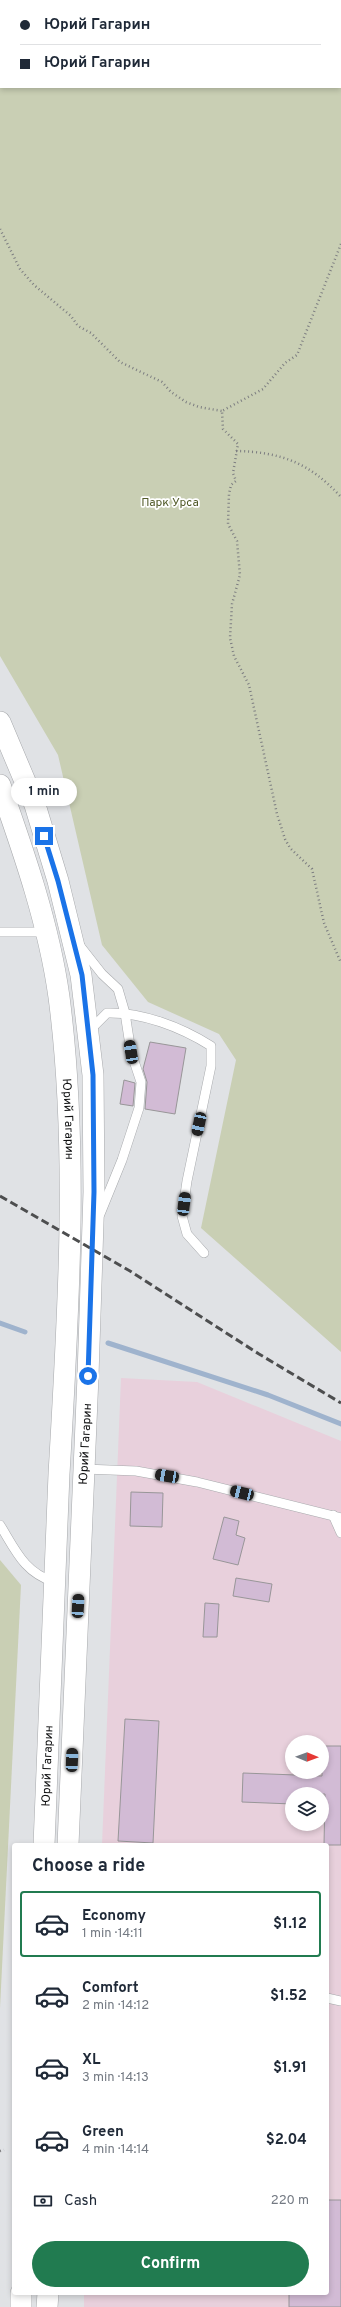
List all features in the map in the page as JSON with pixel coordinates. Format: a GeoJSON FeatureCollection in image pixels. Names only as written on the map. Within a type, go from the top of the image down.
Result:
{"type":"FeatureCollection","features":[{"type":"Feature","properties":{"kind":"street","name":"Юрий Гагарин"},"geometry":{"type":"LineString","coordinates":[[0,722],[35,806],[58,881],[72,934],[82,975],[93,1075],[93,1230],[68,1843]]}},
{"type":"Feature","properties":{"kind":"street","name":"Юрий Гагарин"},"geometry":{"type":"LineString","coordinates":[[0,785],[20,841],[45,932],[59,995],[67,1093],[69,1172],[68,1319],[54,1582],[44,1843]]}},
{"type":"Feature","properties":{"kind":"street"},"geometry":{"type":"LineString","coordinates":[[21,2307],[22,2295]]}},
{"type":"Feature","properties":{"kind":"street"},"geometry":{"type":"LineString","coordinates":[[47,2307],[48,2295]]}},
{"type":"Feature","properties":{"kind":"lane"},"geometry":{"type":"LineString","coordinates":[[0,932],[45,932]]}},
{"type":"Feature","properties":{"kind":"lane"},"geometry":{"type":"LineString","coordinates":[[72,934],[102,974],[118,988],[125,1013],[131,1052],[141,1082],[139,1108],[117,1172],[93,1230]]}},
{"type":"Feature","properties":{"kind":"lane"},"geometry":{"type":"LineString","coordinates":[[88,1032],[107,1013],[125,1013],[193,1034],[211,1046],[211,1066],[187,1181],[182,1216],[187,1234],[204,1253]]}},
{"type":"Feature","properties":{"kind":"lane"},"geometry":{"type":"LineString","coordinates":[[84,1468],[136,1471],[197,1482],[337,1516],[341,1533]]}},
{"type":"Feature","properties":{"kind":"lane"},"geometry":{"type":"LineString","coordinates":[[0,1525],[25,1565],[39,1577],[54,1582]]}},
{"type":"Feature","properties":{"kind":"lane"},"geometry":{"type":"LineString","coordinates":[[329,1998],[341,2001]]}},
{"type":"Feature","properties":{"kind":"path"},"geometry":{"type":"LineString","coordinates":[[0,229],[20,269],[34,285],[71,316],[78,326],[91,333],[120,362],[162,382],[171,392],[186,402],[199,407],[222,410],[263,389],[285,363],[297,355],[341,244]]}},
{"type":"Feature","properties":{"kind":"path"},"geometry":{"type":"LineString","coordinates":[[222,410],[223,429],[238,444],[233,473],[236,481],[231,485],[229,494],[228,524],[237,541],[241,562],[240,575],[232,604],[230,638],[234,656],[249,685],[264,761],[281,826],[290,848],[312,869],[324,923],[341,963]]}},
{"type":"Feature","properties":{"kind":"path"},"geometry":{"type":"LineString","coordinates":[[236,451],[261,452],[292,459],[328,483],[341,497]]}},
{"type":"Feature","properties":{"kind":"path"},"geometry":{"type":"LineString","coordinates":[[0,2151],[4,2150]]}},
{"type":"Feature","properties":{"kind":"shaded area"},"geometry":{"type":"Polygon","coordinates":[[[121,1378],[197,1382],[341,1441],[341,2307],[84,2307],[84,2295],[329,2295],[329,1843],[102,1843],[121,1378]]]}},
{"type":"Feature","properties":{"kind":"green space","name":"Парк Урса"},"geometry":{"type":"Polygon","coordinates":[[[0,88],[341,88],[341,1352],[201,1228],[236,1060],[219,1034],[148,1002],[102,945],[58,755],[0,656],[0,88]]]}},
{"type":"Feature","properties":{"kind":"green space"},"geometry":{"type":"Polygon","coordinates":[[[0,1560],[21,1585],[0,2008],[0,1560]]]}},
{"type":"Feature","properties":{"kind":"building"},"geometry":{"type":"Polygon","coordinates":[[[150,1042],[186,1048],[175,1114],[145,1109],[147,1082],[143,1069],[150,1042]]]}},
{"type":"Feature","properties":{"kind":"building"},"geometry":{"type":"Polygon","coordinates":[[[124,1080],[135,1083],[133,1106],[120,1104],[124,1080]]]}},
{"type":"Feature","properties":{"kind":"building"},"geometry":{"type":"Polygon","coordinates":[[[131,1492],[163,1493],[162,1527],[130,1526],[131,1492]]]}},
{"type":"Feature","properties":{"kind":"building"},"geometry":{"type":"Polygon","coordinates":[[[224,1517],[239,1521],[236,1535],[245,1538],[238,1565],[213,1559],[224,1517]]]}},
{"type":"Feature","properties":{"kind":"building"},"geometry":{"type":"Polygon","coordinates":[[[236,1578],[272,1584],[269,1602],[233,1596],[236,1578]]]}},
{"type":"Feature","properties":{"kind":"building"},"geometry":{"type":"Polygon","coordinates":[[[205,1603],[219,1604],[217,1637],[203,1637],[205,1603]]]}},
{"type":"Feature","properties":{"kind":"building"},"geometry":{"type":"Polygon","coordinates":[[[125,1719],[159,1721],[153,1843],[118,1841],[125,1719]]]}},
{"type":"Feature","properties":{"kind":"building"},"geometry":{"type":"Polygon","coordinates":[[[329,1746],[341,1746],[341,1845],[329,1845],[329,1843],[324,1843],[324,1831],[329,1831],[329,1787],[285,1787],[285,1804],[242,1802],[243,1773],[285,1775],[285,1779],[329,1779],[329,1746]]]}},
{"type":"Feature","properties":{"kind":"building"},"geometry":{"type":"Polygon","coordinates":[[[329,2200],[341,2200],[341,2307],[289,2307],[289,2295],[329,2295],[329,2200]]]}},
{"type":"Feature","properties":{"kind":"waterway"},"geometry":{"type":"LineString","coordinates":[[0,1323],[25,1332]]}},
{"type":"Feature","properties":{"kind":"waterway"},"geometry":{"type":"LineString","coordinates":[[108,1343],[268,1395],[341,1424]]}},
{"type":"Feature","properties":{"kind":"railway"},"geometry":{"type":"LineString","coordinates":[[0,1196],[130,1271],[259,1354],[341,1403]]}},
{"type":"Feature","properties":{"kind":"route"},"geometry":{"type":"LineString","coordinates":[[44,836],[58,881],[82,975],[93,1075],[94,1192],[88,1376]]}}]}
